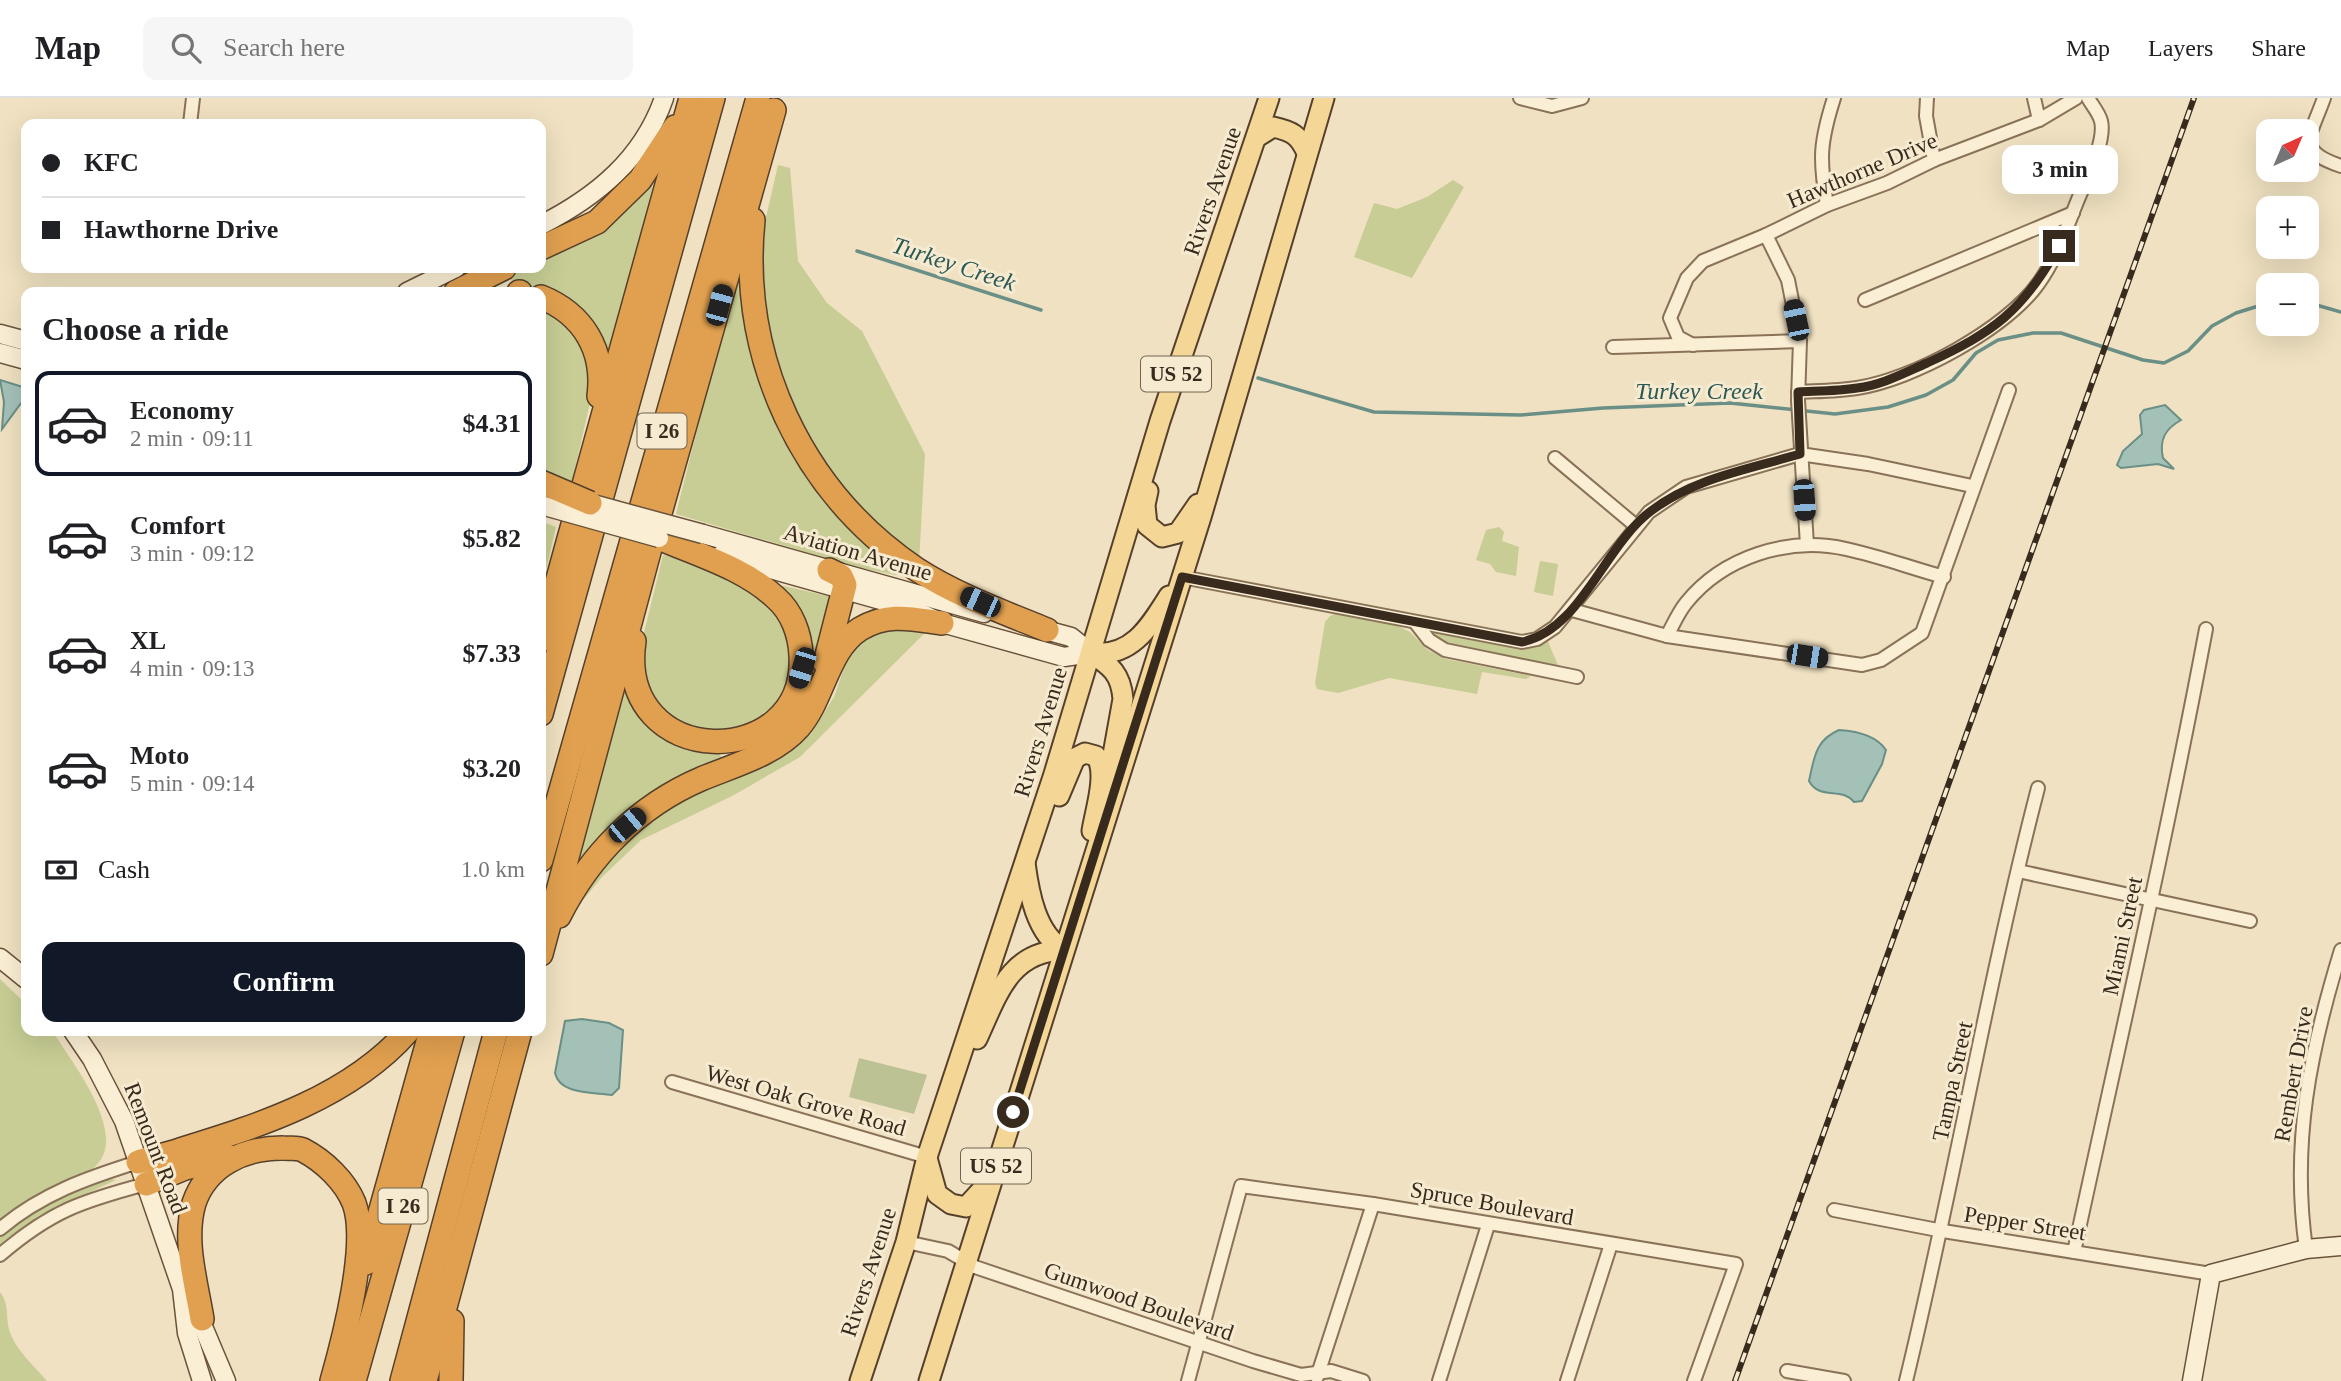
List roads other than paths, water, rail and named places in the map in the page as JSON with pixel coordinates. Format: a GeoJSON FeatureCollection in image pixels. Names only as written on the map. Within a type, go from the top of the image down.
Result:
{"type":"FeatureCollection","features":[{"type":"Feature","properties":{"kind":"highway"},"geometry":{"type":"LineString","coordinates":[[546,246],[597,222],[640,180],[673,132],[689,98]]}},
{"type":"Feature","properties":{"kind":"highway"},"geometry":{"type":"LineString","coordinates":[[546,624],[587,494],[689,98]]}},
{"type":"Feature","properties":{"kind":"highway","name":"I 26"},"geometry":{"type":"LineString","coordinates":[[546,696],[713,98]]}},
{"type":"Feature","properties":{"kind":"highway"},"geometry":{"type":"LineString","coordinates":[[546,936],[654,545],[770,102]]}},
{"type":"Feature","properties":{"kind":"highway"},"geometry":{"type":"LineString","coordinates":[[770,102],[757,191],[750,280],[761,351],[788,425],[838,499],[898,556],[962,594],[1046,630]]}},
{"type":"Feature","properties":{"kind":"highway","name":"I 26"},"geometry":{"type":"LineString","coordinates":[[546,843],[770,102]]}},
{"type":"Feature","properties":{"kind":"highway"},"geometry":{"type":"LineString","coordinates":[[466,287],[494,273]]}},
{"type":"Feature","properties":{"kind":"highway"},"geometry":{"type":"LineString","coordinates":[[546,299],[560,305],[579,321],[597,352],[600,386],[587,494]]}},
{"type":"Feature","properties":{"kind":"highway"},"geometry":{"type":"LineString","coordinates":[[546,483],[587,494]]}},
{"type":"Feature","properties":{"kind":"highway"},"geometry":{"type":"LineString","coordinates":[[654,545],[699,546],[776,598],[797,629],[802,668],[786,706],[761,731],[730,742],[715,743],[684,737],[654,716],[638,688],[632,664],[632,649],[654,545]]}},
{"type":"Feature","properties":{"kind":"highway"},"geometry":{"type":"LineString","coordinates":[[816,697],[844,590],[841,576],[829,570]]}},
{"type":"Feature","properties":{"kind":"highway"},"geometry":{"type":"LineString","coordinates":[[546,952],[552,932],[569,898],[611,841],[659,801],[772,748],[798,728],[838,653],[858,630],[886,618],[900,617],[942,623]]}},
{"type":"Feature","properties":{"kind":"highway"},"geometry":{"type":"LineString","coordinates":[[142,1173],[337,1090],[396,1045],[404,1036]]}},
{"type":"Feature","properties":{"kind":"highway"},"geometry":{"type":"LineString","coordinates":[[332,1381],[430,1036]]}},
{"type":"Feature","properties":{"kind":"highway","name":"I 26"},"geometry":{"type":"LineString","coordinates":[[354,1381],[452,1036]]}},
{"type":"Feature","properties":{"kind":"highway","name":"I 26"},"geometry":{"type":"LineString","coordinates":[[402,1381],[495,1036]]}},
{"type":"Feature","properties":{"kind":"highway"},"geometry":{"type":"LineString","coordinates":[[425,1381],[519,1036]]}},
{"type":"Feature","properties":{"kind":"highway"},"geometry":{"type":"LineString","coordinates":[[142,1173],[185,1168],[264,1148],[301,1149],[339,1177],[354,1203],[358,1247],[341,1349]]}},
{"type":"Feature","properties":{"kind":"highway"},"geometry":{"type":"LineString","coordinates":[[202,1319],[191,1258],[190,1223],[202,1186],[221,1165],[239,1155]]}},
{"type":"Feature","properties":{"kind":"highway"},"geometry":{"type":"LineString","coordinates":[[451,1381],[455,1298],[475,1201]]}},
{"type":"Feature","properties":{"kind":"main road","name":"Rivers Avenue"},"geometry":{"type":"LineString","coordinates":[[860,1381],[906,1242],[927,1157],[1040,817],[1160,421],[1269,98]]}},
{"type":"Feature","properties":{"kind":"main road","name":"US 52"},"geometry":{"type":"LineString","coordinates":[[929,1381],[1182,577],[1323,99]]}},
{"type":"Feature","properties":{"kind":"main road"},"geometry":{"type":"LineString","coordinates":[[1257,137],[1273,127],[1287,130],[1299,136],[1307,153]]}},
{"type":"Feature","properties":{"kind":"main road"},"geometry":{"type":"LineString","coordinates":[[1160,421],[1145,505],[1150,529],[1162,537],[1178,533],[1210,485]]}},
{"type":"Feature","properties":{"kind":"main road"},"geometry":{"type":"LineString","coordinates":[[1091,653],[1110,652],[1138,640],[1147,632],[1182,577]]}},
{"type":"Feature","properties":{"kind":"main road"},"geometry":{"type":"LineString","coordinates":[[1091,653],[1114,669],[1121,682],[1123,699],[1099,840]]}},
{"type":"Feature","properties":{"kind":"main road"},"geometry":{"type":"LineString","coordinates":[[1040,817],[1056,806],[1074,758],[1085,753],[1096,756],[1100,761],[1100,776],[1082,894]]}},
{"type":"Feature","properties":{"kind":"main road"},"geometry":{"type":"LineString","coordinates":[[1025,862],[1035,911],[1049,936],[1064,950]]}},
{"type":"Feature","properties":{"kind":"main road"},"geometry":{"type":"LineString","coordinates":[[950,1087],[1005,981],[1034,954],[1064,950]]}},
{"type":"Feature","properties":{"kind":"main road"},"geometry":{"type":"LineString","coordinates":[[927,1157],[937,1194],[951,1204],[966,1207],[992,1180]]}},
{"type":"Feature","properties":{"kind":"street"},"geometry":{"type":"LineString","coordinates":[[191,119],[193,98]]}},
{"type":"Feature","properties":{"kind":"street"},"geometry":{"type":"LineString","coordinates":[[546,222],[577,206],[618,172],[650,130],[664,98]]}},
{"type":"Feature","properties":{"kind":"street"},"geometry":{"type":"LineString","coordinates":[[1520,98],[1552,106],[1582,98]]}},
{"type":"Feature","properties":{"kind":"street"},"geometry":{"type":"LineString","coordinates":[[1827,205],[1820,165],[1822,136],[1834,98]]}},
{"type":"Feature","properties":{"kind":"street"},"geometry":{"type":"LineString","coordinates":[[1927,98],[1926,116],[1934,160]]}},
{"type":"Feature","properties":{"kind":"street"},"geometry":{"type":"LineString","coordinates":[[2034,98],[2039,120]]}},
{"type":"Feature","properties":{"kind":"street","name":"Hawthorne Drive"},"geometry":{"type":"LineString","coordinates":[[1693,345],[1678,337],[1671,318],[1686,278],[1703,261],[1766,235],[1827,205],[1888,183],[1934,160],[2039,120],[2076,98]]}},
{"type":"Feature","properties":{"kind":"street"},"geometry":{"type":"LineString","coordinates":[[1798,396],[1858,388],[1889,380],[1976,340],[2008,317],[2038,284],[2073,213],[2102,136],[2101,121],[2088,98]]}},
{"type":"Feature","properties":{"kind":"street"},"geometry":{"type":"LineString","coordinates":[[2324,98],[2309,139],[2311,149],[2318,159],[2341,166]]}},
{"type":"Feature","properties":{"kind":"street"},"geometry":{"type":"LineString","coordinates":[[1866,300],[2073,213]]}},
{"type":"Feature","properties":{"kind":"street"},"geometry":{"type":"LineString","coordinates":[[1766,235],[1788,280],[1800,341],[1798,396],[1807,545]]}},
{"type":"Feature","properties":{"kind":"street"},"geometry":{"type":"LineString","coordinates":[[417,287],[446,273]]}},
{"type":"Feature","properties":{"kind":"street"},"geometry":{"type":"LineString","coordinates":[[0,334],[21,340]]}},
{"type":"Feature","properties":{"kind":"street"},"geometry":{"type":"LineString","coordinates":[[1613,347],[1800,341]]}},
{"type":"Feature","properties":{"kind":"street"},"geometry":{"type":"LineString","coordinates":[[0,353],[21,359]]}},
{"type":"Feature","properties":{"kind":"street"},"geometry":{"type":"LineString","coordinates":[[1572,610],[1667,636],[1863,665],[1881,660],[1922,633],[1944,577],[1972,486],[2009,390]]}},
{"type":"Feature","properties":{"kind":"street"},"geometry":{"type":"LineString","coordinates":[[1182,577],[1522,642],[1546,633],[1572,610],[1604,564],[1648,512],[1686,488],[1800,454],[1868,464],[1972,486]]}},
{"type":"Feature","properties":{"kind":"street"},"geometry":{"type":"LineString","coordinates":[[1555,458],[1636,526]]}},
{"type":"Feature","properties":{"kind":"street","name":"Aviation Avenue"},"geometry":{"type":"LineString","coordinates":[[546,490],[587,494],[699,546],[909,608],[942,623],[1064,657],[1091,653]]}},
{"type":"Feature","properties":{"kind":"street"},"geometry":{"type":"LineString","coordinates":[[546,507],[654,545]]}},
{"type":"Feature","properties":{"kind":"street"},"geometry":{"type":"LineString","coordinates":[[1667,636],[1685,604],[1708,580],[1737,562],[1775,549],[1807,545],[1845,549],[1944,577]]}},
{"type":"Feature","properties":{"kind":"street","name":"Aviation Avenue"},"geometry":{"type":"LineString","coordinates":[[699,546],[829,570],[1071,637],[1091,653]]}},
{"type":"Feature","properties":{"kind":"street"},"geometry":{"type":"LineString","coordinates":[[1415,622],[1429,640],[1445,650],[1577,677]]}},
{"type":"Feature","properties":{"kind":"street","name":"Miami Street"},"geometry":{"type":"LineString","coordinates":[[2074,1252],[2153,899],[2168,811],[2206,629]]}},
{"type":"Feature","properties":{"kind":"street","name":"Tampa Street"},"geometry":{"type":"LineString","coordinates":[[1906,1381],[1942,1231],[2038,788]]}},
{"type":"Feature","properties":{"kind":"street"},"geometry":{"type":"LineString","coordinates":[[2018,871],[2250,921]]}},
{"type":"Feature","properties":{"kind":"street","name":"Rembert Drive"},"geometry":{"type":"LineString","coordinates":[[2306,1249],[2299,1194],[2300,1138],[2308,1086],[2341,950]]}},
{"type":"Feature","properties":{"kind":"street"},"geometry":{"type":"LineString","coordinates":[[0,958],[21,975]]}},
{"type":"Feature","properties":{"kind":"street","name":"Remount Road"},"geometry":{"type":"LineString","coordinates":[[76,1036],[92,1059],[124,1121],[182,1289],[187,1333],[202,1381]]}},
{"type":"Feature","properties":{"kind":"street","name":"West Oak Grove Road"},"geometry":{"type":"LineString","coordinates":[[672,1082],[927,1157]]}},
{"type":"Feature","properties":{"kind":"street"},"geometry":{"type":"LineString","coordinates":[[0,1229],[46,1196],[95,1175],[142,1173]]}},
{"type":"Feature","properties":{"kind":"street"},"geometry":{"type":"LineString","coordinates":[[0,1255],[29,1230],[65,1208],[142,1173]]}},
{"type":"Feature","properties":{"kind":"street","name":"Spruce Boulevard"},"geometry":{"type":"LineString","coordinates":[[1196,1343],[1241,1186],[1373,1204],[1736,1264],[1694,1381]]}},
{"type":"Feature","properties":{"kind":"street"},"geometry":{"type":"LineString","coordinates":[[1318,1377],[1373,1204]]}},
{"type":"Feature","properties":{"kind":"street","name":"Pepper Street"},"geometry":{"type":"LineString","coordinates":[[1834,1210],[1942,1231],[2211,1274]]}},
{"type":"Feature","properties":{"kind":"street"},"geometry":{"type":"LineString","coordinates":[[1439,1381],[1488,1225]]}},
{"type":"Feature","properties":{"kind":"street","name":"Gumwood Boulevard"},"geometry":{"type":"LineString","coordinates":[[906,1242],[948,1251],[966,1262],[1196,1343],[1301,1375],[1318,1377],[1331,1371],[1363,1381]]}},
{"type":"Feature","properties":{"kind":"street"},"geometry":{"type":"LineString","coordinates":[[1567,1381],[1611,1244]]}},
{"type":"Feature","properties":{"kind":"street"},"geometry":{"type":"LineString","coordinates":[[2192,1381],[2211,1274],[2306,1249],[2341,1246]]}},
{"type":"Feature","properties":{"kind":"street","name":"Remount Road"},"geometry":{"type":"LineString","coordinates":[[182,1289],[202,1319],[226,1381]]}},
{"type":"Feature","properties":{"kind":"street"},"geometry":{"type":"LineString","coordinates":[[1188,1381],[1196,1355],[1196,1343]]}},
{"type":"Feature","properties":{"kind":"street"},"geometry":{"type":"LineString","coordinates":[[1787,1371],[1844,1381]]}},
{"type":"Feature","properties":{"kind":"water"},"geometry":{"type":"Polygon","coordinates":[[[0,380],[21,386],[21,403],[2,429],[4,402],[0,380]]]}},
{"type":"Feature","properties":{"kind":"water"},"geometry":{"type":"Polygon","coordinates":[[[2165,405],[2181,420],[2167,431],[2162,446],[2163,458],[2174,469],[2158,464],[2121,468],[2117,465],[2123,451],[2142,434],[2140,415],[2144,410],[2165,405]]]}},
{"type":"Feature","properties":{"kind":"water"},"geometry":{"type":"Polygon","coordinates":[[[1839,730],[1871,737],[1886,750],[1882,764],[1862,801],[1854,802],[1849,797],[1819,790],[1809,781],[1820,745],[1839,730]]]}},
{"type":"Feature","properties":{"kind":"water"},"geometry":{"type":"Polygon","coordinates":[[[582,1019],[609,1023],[623,1030],[619,1088],[612,1095],[570,1089],[558,1080],[555,1073],[565,1021],[582,1019]]]}},
{"type":"Feature","properties":{"kind":"waterway","name":"Turkey Creek"},"geometry":{"type":"LineString","coordinates":[[857,251],[1041,310]]}},
{"type":"Feature","properties":{"kind":"waterway","name":"Turkey Creek"},"geometry":{"type":"LineString","coordinates":[[2319,306],[2341,312]]}},
{"type":"Feature","properties":{"kind":"waterway","name":"Turkey Creek"},"geometry":{"type":"LineString","coordinates":[[1258,378],[1374,412],[1521,415],[1603,408],[1730,403],[1835,414],[1888,407],[1926,395],[1953,380],[1976,353],[1998,340],[2033,333],[2061,333],[2143,360],[2164,363],[2188,351],[2212,326],[2236,313],[2256,307]]}},
{"type":"Feature","properties":{"kind":"railway"},"geometry":{"type":"LineString","coordinates":[[1735,1381],[2194,98]]}}]}
